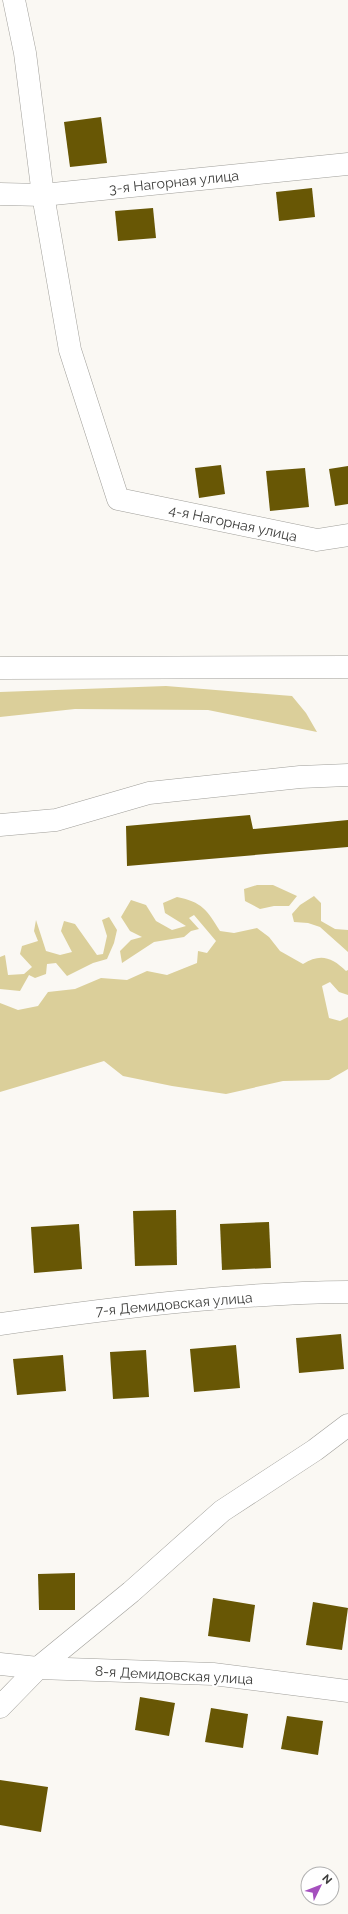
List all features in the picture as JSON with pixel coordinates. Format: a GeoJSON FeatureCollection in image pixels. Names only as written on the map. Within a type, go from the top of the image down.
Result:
{"type":"FeatureCollection","features":[{"type":"Feature","properties":{"kind":"street"},"geometry":{"type":"LineString","coordinates":[[14,0],[25,53],[43,195]]}},
{"type":"Feature","properties":{"kind":"street","name":"3-я Нагорная улица"},"geometry":{"type":"LineString","coordinates":[[0,194],[43,195],[348,164]]}},
{"type":"Feature","properties":{"kind":"street","name":"4-я Нагорная улица"},"geometry":{"type":"LineString","coordinates":[[43,195],[70,350],[118,499],[317,540],[348,535]]}},
{"type":"Feature","properties":{"kind":"street"},"geometry":{"type":"LineString","coordinates":[[0,668],[348,667]]}},
{"type":"Feature","properties":{"kind":"street"},"geometry":{"type":"LineString","coordinates":[[0,825],[56,820],[149,793],[300,777],[348,775]]}},
{"type":"Feature","properties":{"kind":"street","name":"7-я Демидовская улица"},"geometry":{"type":"LineString","coordinates":[[0,1324],[112,1308],[294,1292],[348,1292]]}},
{"type":"Feature","properties":{"kind":"street"},"geometry":{"type":"LineString","coordinates":[[0,1707],[38,1668],[131,1592],[222,1511],[315,1450],[348,1425]]}},
{"type":"Feature","properties":{"kind":"street","name":"8-я Демидовская улица"},"geometry":{"type":"LineString","coordinates":[[0,1664],[38,1668],[213,1674],[348,1690]]}},
{"type":"Feature","properties":{"kind":"shaded area"},"geometry":{"type":"Polygon","coordinates":[[[166,686],[292,696],[306,713],[317,732],[208,710],[75,709],[0,717],[0,692],[166,686]]]}},
{"type":"Feature","properties":{"kind":"shaded area"},"geometry":{"type":"Polygon","coordinates":[[[257,885],[273,885],[297,896],[289,906],[274,906],[260,909],[245,901],[244,889],[257,885]]]}},
{"type":"Feature","properties":{"kind":"shaded area"},"geometry":{"type":"Polygon","coordinates":[[[314,896],[321,903],[321,921],[335,929],[348,930],[348,952],[320,927],[308,923],[294,922],[292,914],[300,905],[314,896]]]}},
{"type":"Feature","properties":{"kind":"shaded area"},"geometry":{"type":"Polygon","coordinates":[[[177,897],[198,904],[207,912],[220,931],[234,933],[257,928],[269,937],[280,951],[303,964],[315,958],[326,958],[336,962],[346,971],[348,970],[348,995],[339,992],[330,982],[322,986],[329,1018],[340,1021],[348,1017],[348,1069],[329,1080],[283,1081],[226,1094],[172,1086],[123,1076],[104,1061],[0,1092],[0,1003],[18,1010],[38,1006],[48,992],[75,989],[101,978],[127,980],[147,971],[167,975],[197,963],[198,951],[207,953],[216,941],[194,915],[189,918],[199,929],[191,931],[184,937],[154,942],[122,963],[120,951],[131,940],[142,937],[130,931],[121,917],[131,900],[146,905],[156,921],[172,930],[186,926],[165,913],[163,903],[177,897]]]}},
{"type":"Feature","properties":{"kind":"shaded area"},"geometry":{"type":"Polygon","coordinates":[[[109,917],[117,930],[114,943],[107,959],[93,963],[67,976],[56,963],[47,964],[46,974],[35,978],[29,975],[20,991],[0,989],[0,957],[5,955],[8,975],[24,974],[32,967],[20,954],[22,946],[38,941],[34,931],[36,920],[46,951],[60,955],[72,952],[61,931],[64,921],[75,924],[97,955],[103,954],[107,936],[102,920],[109,917]]]}},
{"type":"Feature","properties":{"kind":"building"},"geometry":{"type":"Polygon","coordinates":[[[101,117],[107,163],[70,167],[64,122],[101,117]]]}},
{"type":"Feature","properties":{"kind":"building"},"geometry":{"type":"Polygon","coordinates":[[[312,188],[315,217],[279,221],[276,192],[312,188]]]}},
{"type":"Feature","properties":{"kind":"building"},"geometry":{"type":"Polygon","coordinates":[[[153,208],[156,238],[118,241],[115,211],[153,208]]]}},
{"type":"Feature","properties":{"kind":"building"},"geometry":{"type":"Polygon","coordinates":[[[221,465],[225,494],[199,498],[195,468],[221,465]]]}},
{"type":"Feature","properties":{"kind":"building"},"geometry":{"type":"Polygon","coordinates":[[[348,466],[348,504],[335,506],[329,469],[348,466]]]}},
{"type":"Feature","properties":{"kind":"building"},"geometry":{"type":"Polygon","coordinates":[[[305,468],[309,507],[270,511],[266,471],[305,468]]]}},
{"type":"Feature","properties":{"kind":"building"},"geometry":{"type":"Polygon","coordinates":[[[250,815],[253,829],[348,820],[348,847],[127,866],[126,826],[250,815]]]}},
{"type":"Feature","properties":{"kind":"building"},"geometry":{"type":"Polygon","coordinates":[[[176,1210],[177,1265],[135,1266],[133,1211],[176,1210]]]}},
{"type":"Feature","properties":{"kind":"building"},"geometry":{"type":"Polygon","coordinates":[[[269,1222],[271,1268],[222,1270],[220,1224],[269,1222]]]}},
{"type":"Feature","properties":{"kind":"building"},"geometry":{"type":"Polygon","coordinates":[[[79,1224],[82,1269],[34,1273],[31,1227],[79,1224]]]}},
{"type":"Feature","properties":{"kind":"building"},"geometry":{"type":"Polygon","coordinates":[[[341,1334],[344,1369],[299,1373],[296,1338],[341,1334]]]}},
{"type":"Feature","properties":{"kind":"building"},"geometry":{"type":"Polygon","coordinates":[[[236,1345],[240,1388],[194,1392],[190,1349],[236,1345]]]}},
{"type":"Feature","properties":{"kind":"building"},"geometry":{"type":"Polygon","coordinates":[[[146,1350],[149,1397],[113,1399],[110,1352],[146,1350]]]}},
{"type":"Feature","properties":{"kind":"building"},"geometry":{"type":"Polygon","coordinates":[[[63,1355],[66,1391],[17,1395],[13,1359],[63,1355]]]}},
{"type":"Feature","properties":{"kind":"building"},"geometry":{"type":"Polygon","coordinates":[[[75,1573],[75,1610],[39,1610],[38,1574],[75,1573]]]}},
{"type":"Feature","properties":{"kind":"building"},"geometry":{"type":"Polygon","coordinates":[[[213,1598],[255,1605],[250,1642],[208,1636],[213,1598]]]}},
{"type":"Feature","properties":{"kind":"building"},"geometry":{"type":"Polygon","coordinates":[[[313,1602],[348,1608],[342,1650],[306,1645],[313,1602]]]}},
{"type":"Feature","properties":{"kind":"building"},"geometry":{"type":"Polygon","coordinates":[[[140,1697],[175,1703],[169,1736],[135,1730],[140,1697]]]}},
{"type":"Feature","properties":{"kind":"building"},"geometry":{"type":"Polygon","coordinates":[[[211,1708],[248,1714],[243,1748],[205,1742],[211,1708]]]}},
{"type":"Feature","properties":{"kind":"building"},"geometry":{"type":"Polygon","coordinates":[[[287,1716],[323,1721],[318,1755],[281,1749],[287,1716]]]}},
{"type":"Feature","properties":{"kind":"building"},"geometry":{"type":"Polygon","coordinates":[[[0,1780],[48,1787],[41,1832],[0,1825],[0,1780]]]}}]}
